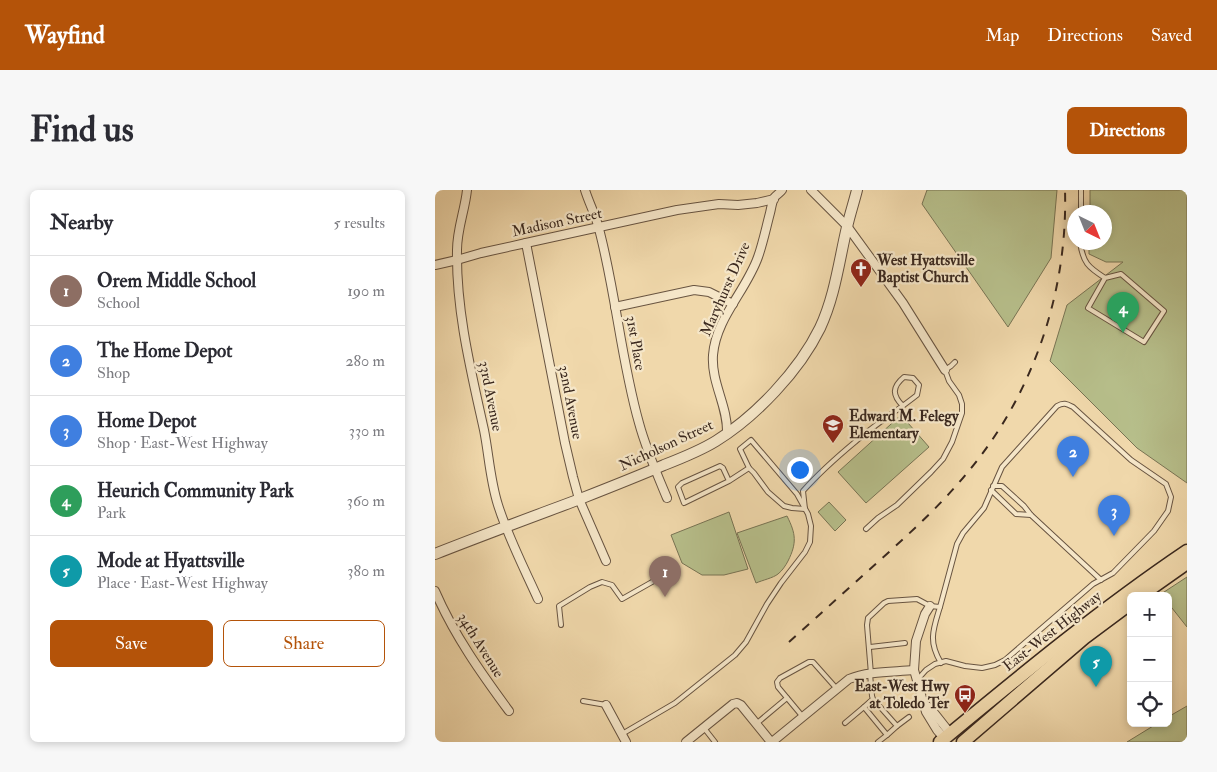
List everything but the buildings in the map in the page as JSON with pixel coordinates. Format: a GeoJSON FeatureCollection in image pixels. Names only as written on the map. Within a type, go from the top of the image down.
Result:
{"type":"FeatureCollection","features":[{"type":"Feature","properties":{"kind":"main road","name":"East-West Highway"},"geometry":{"type":"LineString","coordinates":[[948,740],[1046,655],[1104,610],[1187,551]]}},
{"type":"Feature","properties":{"kind":"main road"},"geometry":{"type":"LineString","coordinates":[[1146,592],[1187,563]]}},
{"type":"Feature","properties":{"kind":"main road","name":"East-West Highway"},"geometry":{"type":"LineString","coordinates":[[963,742],[1085,638],[1127,606]]}},
{"type":"Feature","properties":{"kind":"street","name":"33rd Avenue"},"geometry":{"type":"LineString","coordinates":[[467,190],[458,234],[457,287],[460,305],[498,506],[538,600]]}},
{"type":"Feature","properties":{"kind":"street","name":"31st Place"},"geometry":{"type":"LineString","coordinates":[[585,190],[599,228],[639,424],[667,498]]}},
{"type":"Feature","properties":{"kind":"street","name":"Maryhurst Drive"},"geometry":{"type":"LineString","coordinates":[[727,433],[725,412],[715,380],[713,353],[721,328],[757,259],[774,199],[782,190]]}},
{"type":"Feature","properties":{"kind":"street"},"geometry":{"type":"LineString","coordinates":[[811,190],[847,226],[903,304],[945,370]]}},
{"type":"Feature","properties":{"kind":"street","name":"Nicholson Street"},"geometry":{"type":"LineString","coordinates":[[435,554],[655,469],[701,449],[743,421],[787,377],[813,341],[827,313],[835,287],[847,226],[857,190]]}},
{"type":"Feature","properties":{"kind":"street","name":"Madison Street"},"geometry":{"type":"LineString","coordinates":[[435,265],[677,210],[719,204],[757,203],[774,199]]}},
{"type":"Feature","properties":{"kind":"street","name":"32nd Avenue"},"geometry":{"type":"LineString","coordinates":[[526,243],[565,443],[579,499],[606,561]]}},
{"type":"Feature","properties":{"kind":"street"},"geometry":{"type":"LineString","coordinates":[[615,307],[694,290],[709,292],[733,304]]}},
{"type":"Feature","properties":{"kind":"street","name":"34th Avenue"},"geometry":{"type":"LineString","coordinates":[[435,591],[461,642],[509,711]]}},
{"type":"Feature","properties":{"kind":"street"},"geometry":{"type":"LineString","coordinates":[[930,606],[925,614],[916,641],[915,670],[925,712],[937,730],[948,740]]}},
{"type":"Feature","properties":{"kind":"street"},"geometry":{"type":"LineString","coordinates":[[686,742],[733,704],[737,703],[741,705],[771,742],[849,679],[871,674],[915,670]]}},
{"type":"Feature","properties":{"kind":"street"},"geometry":{"type":"LineString","coordinates":[[606,705],[626,742]]}},
{"type":"Feature","properties":{"kind":"lane"},"geometry":{"type":"LineString","coordinates":[[1081,190],[1081,205]]}},
{"type":"Feature","properties":{"kind":"lane"},"geometry":{"type":"LineString","coordinates":[[1082,250],[1088,266],[1093,270],[1105,278],[1121,274],[1164,311],[1144,342],[1088,308],[1105,278]]}},
{"type":"Feature","properties":{"kind":"lane"},"geometry":{"type":"LineString","coordinates":[[866,528],[897,505],[943,459],[952,442],[962,413],[963,404],[949,381],[945,370],[955,362]]}},
{"type":"Feature","properties":{"kind":"lane"},"geometry":{"type":"LineString","coordinates":[[805,509],[803,490],[855,441],[903,406],[917,395],[919,385],[913,378],[904,377],[897,382],[895,391],[897,400],[903,406]]}},
{"type":"Feature","properties":{"kind":"lane"},"geometry":{"type":"LineString","coordinates":[[917,680],[925,670],[941,662],[946,661],[982,668],[1005,660],[1093,584],[1113,573],[1154,531],[1168,511],[1171,497],[1165,484],[1131,460],[1067,404],[1057,406],[1001,467],[984,508],[963,533],[957,544],[932,637],[934,648],[941,662]]}},
{"type":"Feature","properties":{"kind":"lane"},"geometry":{"type":"LineString","coordinates":[[621,734],[675,703],[735,655],[746,642],[776,590],[805,552],[810,542],[811,526],[808,514],[797,494],[751,440],[741,449],[746,464],[755,473],[768,492],[784,506],[805,509]]}},
{"type":"Feature","properties":{"kind":"lane"},"geometry":{"type":"LineString","coordinates":[[729,481],[723,468],[720,466],[682,483],[678,487],[684,503],[729,481],[749,468]]}},
{"type":"Feature","properties":{"kind":"lane"},"geometry":{"type":"LineString","coordinates":[[992,488],[1002,486],[1101,580]]}},
{"type":"Feature","properties":{"kind":"lane"},"geometry":{"type":"LineString","coordinates":[[992,488],[1016,514],[1031,515]]}},
{"type":"Feature","properties":{"kind":"lane"},"geometry":{"type":"LineString","coordinates":[[561,625],[559,606],[590,587],[602,582],[612,585],[622,599],[658,578]]}},
{"type":"Feature","properties":{"kind":"lane"},"geometry":{"type":"LineString","coordinates":[[897,726],[872,696],[868,618],[888,601],[917,598],[930,606],[940,607]]}},
{"type":"Feature","properties":{"kind":"lane"},"geometry":{"type":"LineString","coordinates":[[869,647],[905,643]]}},
{"type":"Feature","properties":{"kind":"lane"},"geometry":{"type":"LineString","coordinates":[[803,717],[778,687],[777,682],[780,678],[809,662],[813,662],[837,689]]}},
{"type":"Feature","properties":{"kind":"lane"},"geometry":{"type":"LineString","coordinates":[[756,724],[787,698]]}},
{"type":"Feature","properties":{"kind":"lane"},"geometry":{"type":"LineString","coordinates":[[845,723],[873,698]]}},
{"type":"Feature","properties":{"kind":"lane"},"geometry":{"type":"LineString","coordinates":[[583,701],[606,705]]}},
{"type":"Feature","properties":{"kind":"lane"},"geometry":{"type":"LineString","coordinates":[[864,707],[887,735]]}},
{"type":"Feature","properties":{"kind":"lane"},"geometry":{"type":"LineString","coordinates":[[878,742],[909,717]]}},
{"type":"Feature","properties":{"kind":"lane"},"geometry":{"type":"LineString","coordinates":[[704,728],[715,742]]}},
{"type":"Feature","properties":{"kind":"green space"},"geometry":{"type":"Polygon","coordinates":[[[927,190],[1057,190],[1051,258],[1008,327],[922,204],[927,190]]]}},
{"type":"Feature","properties":{"kind":"green space"},"geometry":{"type":"Polygon","coordinates":[[[1090,190],[1187,190],[1187,483],[1137,448],[1050,361],[1067,305],[1123,262],[1106,262],[1089,254],[1089,250],[1112,250],[1112,205],[1090,205],[1090,190]]]}},
{"type":"Feature","properties":{"kind":"green space"},"geometry":{"type":"Polygon","coordinates":[[[901,415],[929,447],[866,503],[838,472],[901,415]]]}},
{"type":"Feature","properties":{"kind":"green space"},"geometry":{"type":"Polygon","coordinates":[[[829,502],[846,520],[835,531],[818,512],[829,502]]]}},
{"type":"Feature","properties":{"kind":"green space"},"geometry":{"type":"Polygon","coordinates":[[[729,512],[748,569],[724,575],[702,575],[682,563],[671,535],[729,512]]]}},
{"type":"Feature","properties":{"kind":"green space"},"geometry":{"type":"Polygon","coordinates":[[[787,516],[794,533],[793,549],[788,561],[778,574],[756,583],[737,533],[787,516]]]}},
{"type":"Feature","properties":{"kind":"green space"},"geometry":{"type":"Polygon","coordinates":[[[1187,577],[1187,627],[1172,608],[1172,592],[1164,592],[1187,577]]]}},
{"type":"Feature","properties":{"kind":"green space"},"geometry":{"type":"Polygon","coordinates":[[[1187,706],[1187,742],[1127,742],[1151,727],[1172,727],[1172,715],[1187,706]]]}},
{"type":"Feature","properties":{"kind":"railway"},"geometry":{"type":"LineString","coordinates":[[789,642],[902,540],[947,496],[990,443],[1011,410],[1028,376],[1053,304],[1060,266],[1065,190]]}},
{"type":"Feature","properties":{"kind":"place","name":"West Hyattsville Baptist Church"},"geometry":{"type":"Point","coordinates":[861,288]}},
{"type":"Feature","properties":{"kind":"place","name":"Heurich Community Park"},"geometry":{"type":"Point","coordinates":[1123,333]}},
{"type":"Feature","properties":{"kind":"place","name":"Edward M. Felegy Elementary"},"geometry":{"type":"Point","coordinates":[833,444]}},
{"type":"Feature","properties":{"kind":"place","name":"The Home Depot"},"geometry":{"type":"Point","coordinates":[1073,477]}},
{"type":"Feature","properties":{"kind":"place","name":"Home Depot"},"geometry":{"type":"Point","coordinates":[1114,536]}},
{"type":"Feature","properties":{"kind":"place","name":"Orem Middle School"},"geometry":{"type":"Point","coordinates":[665,597]}},
{"type":"Feature","properties":{"kind":"place","name":"Mode at Hyattsville"},"geometry":{"type":"Point","coordinates":[1096,687]}},
{"type":"Feature","properties":{"kind":"place","name":"East-West Hwy at Toledo Ter"},"geometry":{"type":"Point","coordinates":[965,714]}}]}
